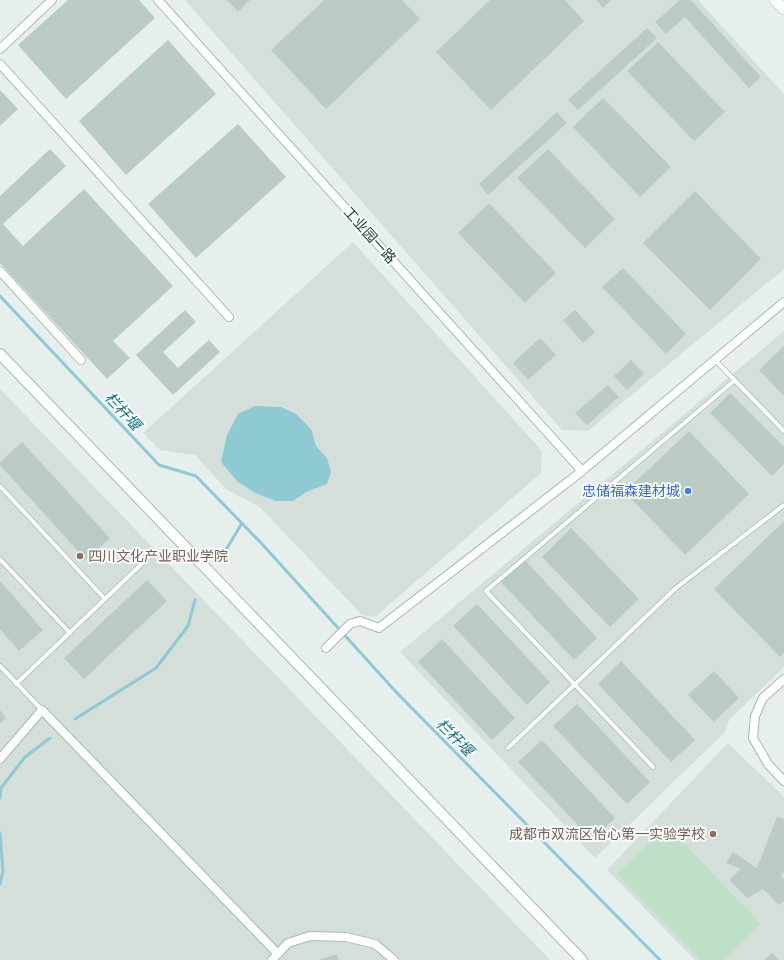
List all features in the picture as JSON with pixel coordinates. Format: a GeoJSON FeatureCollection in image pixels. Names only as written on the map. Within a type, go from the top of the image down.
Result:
{"type":"FeatureCollection","features":[{"type":"Feature","properties":{"kind":"main road"},"geometry":{"type":"LineString","coordinates":[[776,0],[784,9]]}},
{"type":"Feature","properties":{"kind":"street"},"geometry":{"type":"LineString","coordinates":[[0,49],[52,0]]}},
{"type":"Feature","properties":{"kind":"street","name":"工业园一路"},"geometry":{"type":"LineString","coordinates":[[158,0],[582,471]]}},
{"type":"Feature","properties":{"kind":"street"},"geometry":{"type":"LineString","coordinates":[[0,64],[229,317]]}},
{"type":"Feature","properties":{"kind":"street"},"geometry":{"type":"LineString","coordinates":[[0,271],[81,360]]}},
{"type":"Feature","properties":{"kind":"street"},"geometry":{"type":"LineString","coordinates":[[326,648],[350,624],[360,621],[379,628],[582,471],[784,302]]}},
{"type":"Feature","properties":{"kind":"street"},"geometry":{"type":"LineString","coordinates":[[0,354],[582,960]]}},
{"type":"Feature","properties":{"kind":"street"},"geometry":{"type":"LineString","coordinates":[[784,678],[763,698],[755,716],[753,738],[768,764],[784,781]]}},
{"type":"Feature","properties":{"kind":"street"},"geometry":{"type":"LineString","coordinates":[[0,759],[42,710],[275,957],[288,943],[310,936],[346,937],[375,944],[394,960]]}},
{"type":"Feature","properties":{"kind":"lane"},"geometry":{"type":"LineString","coordinates":[[714,360],[784,431]]}},
{"type":"Feature","properties":{"kind":"lane"},"geometry":{"type":"LineString","coordinates":[[653,767],[486,591],[735,380]]}},
{"type":"Feature","properties":{"kind":"lane"},"geometry":{"type":"LineString","coordinates":[[0,486],[105,599]]}},
{"type":"Feature","properties":{"kind":"lane"},"geometry":{"type":"LineString","coordinates":[[508,748],[676,588],[784,505]]}},
{"type":"Feature","properties":{"kind":"lane"},"geometry":{"type":"LineString","coordinates":[[16,684],[150,556]]}},
{"type":"Feature","properties":{"kind":"lane"},"geometry":{"type":"LineString","coordinates":[[0,559],[70,632]]}},
{"type":"Feature","properties":{"kind":"lane"},"geometry":{"type":"LineString","coordinates":[[0,666],[42,710]]}},
{"type":"Feature","properties":{"kind":"shaded area"},"geometry":{"type":"Polygon","coordinates":[[[185,0],[698,0],[784,94],[784,269],[588,431],[562,430],[185,0]]]}},
{"type":"Feature","properties":{"kind":"shaded area"},"geometry":{"type":"Polygon","coordinates":[[[353,242],[542,451],[541,473],[375,617],[362,615],[260,507],[226,489],[195,455],[160,450],[143,433],[353,242]]]}},
{"type":"Feature","properties":{"kind":"shaded area","name":"忠储福森建材城"},"geometry":{"type":"Polygon","coordinates":[[[784,331],[784,667],[729,720],[726,731],[595,858],[400,652],[784,331]]]}},
{"type":"Feature","properties":{"kind":"shaded area","name":"四川文化产业职业学院"},"geometry":{"type":"Polygon","coordinates":[[[0,389],[322,723],[550,960],[0,960],[0,389]]]}},
{"type":"Feature","properties":{"kind":"shaded area","name":"成都市双流区怡心第一实验学校"},"geometry":{"type":"Polygon","coordinates":[[[728,743],[784,797],[784,960],[695,960],[607,870],[728,743]]]}},
{"type":"Feature","properties":{"kind":"green space"},"geometry":{"type":"Polygon","coordinates":[[[667,826],[761,924],[724,960],[700,960],[617,874],[667,826]]]}},
{"type":"Feature","properties":{"kind":"water"},"geometry":{"type":"Polygon","coordinates":[[[255,406],[281,407],[296,414],[311,429],[316,446],[327,458],[331,472],[327,484],[306,492],[293,501],[276,501],[255,493],[237,481],[221,462],[227,435],[238,414],[255,406]]]}},
{"type":"Feature","properties":{"kind":"building"},"geometry":{"type":"Polygon","coordinates":[[[68,0],[139,0],[155,18],[66,99],[18,45],[68,0]]]}},
{"type":"Feature","properties":{"kind":"building"},"geometry":{"type":"Polygon","coordinates":[[[227,0],[250,0],[238,12],[227,0]]]}},
{"type":"Feature","properties":{"kind":"building"},"geometry":{"type":"Polygon","coordinates":[[[324,0],[402,0],[420,19],[326,109],[271,50],[324,0]]]}},
{"type":"Feature","properties":{"kind":"building"},"geometry":{"type":"Polygon","coordinates":[[[490,0],[565,0],[584,21],[491,110],[436,52],[490,0]]]}},
{"type":"Feature","properties":{"kind":"building"},"geometry":{"type":"Polygon","coordinates":[[[596,0],[611,0],[603,8],[596,0]]]}},
{"type":"Feature","properties":{"kind":"building"},"geometry":{"type":"Polygon","coordinates":[[[680,0],[691,0],[761,77],[749,88],[685,17],[666,34],[655,22],[680,0]]]}},
{"type":"Feature","properties":{"kind":"building"},"geometry":{"type":"Polygon","coordinates":[[[647,28],[657,38],[578,110],[568,100],[647,28]]]}},
{"type":"Feature","properties":{"kind":"building"},"geometry":{"type":"Polygon","coordinates":[[[168,40],[216,94],[126,175],[79,121],[168,40]]]}},
{"type":"Feature","properties":{"kind":"building"},"geometry":{"type":"Polygon","coordinates":[[[658,42],[725,112],[694,141],[627,71],[658,42]]]}},
{"type":"Feature","properties":{"kind":"building"},"geometry":{"type":"Polygon","coordinates":[[[0,90],[18,109],[0,126],[0,90]]]}},
{"type":"Feature","properties":{"kind":"building"},"geometry":{"type":"Polygon","coordinates":[[[603,98],[671,167],[640,197],[573,127],[603,98]]]}},
{"type":"Feature","properties":{"kind":"building"},"geometry":{"type":"Polygon","coordinates":[[[557,112],[567,123],[488,195],[479,184],[557,112]]]}},
{"type":"Feature","properties":{"kind":"building"},"geometry":{"type":"Polygon","coordinates":[[[238,124],[286,177],[196,258],[148,204],[238,124]]]}},
{"type":"Feature","properties":{"kind":"building"},"geometry":{"type":"Polygon","coordinates":[[[50,149],[66,166],[3,224],[23,246],[84,189],[173,286],[113,341],[130,358],[107,379],[0,263],[0,196],[50,149]]]}},
{"type":"Feature","properties":{"kind":"building"},"geometry":{"type":"Polygon","coordinates":[[[548,149],[615,219],[585,248],[517,178],[548,149]]]}},
{"type":"Feature","properties":{"kind":"building"},"geometry":{"type":"Polygon","coordinates":[[[695,191],[761,259],[710,310],[643,243],[695,191]]]}},
{"type":"Feature","properties":{"kind":"building"},"geometry":{"type":"Polygon","coordinates":[[[489,203],[556,273],[525,303],[458,233],[489,203]]]}},
{"type":"Feature","properties":{"kind":"building"},"geometry":{"type":"Polygon","coordinates":[[[623,268],[686,334],[666,354],[602,287],[623,268]]]}},
{"type":"Feature","properties":{"kind":"building"},"geometry":{"type":"Polygon","coordinates":[[[185,310],[196,322],[163,352],[178,368],[209,340],[220,352],[173,395],[136,355],[185,310]]]}},
{"type":"Feature","properties":{"kind":"building"},"geometry":{"type":"Polygon","coordinates":[[[575,310],[595,332],[583,343],[563,320],[575,310]]]}},
{"type":"Feature","properties":{"kind":"building"},"geometry":{"type":"Polygon","coordinates":[[[540,338],[556,355],[528,380],[513,363],[540,338]]]}},
{"type":"Feature","properties":{"kind":"building"},"geometry":{"type":"Polygon","coordinates":[[[784,346],[784,396],[759,370],[784,346]]]}},
{"type":"Feature","properties":{"kind":"building"},"geometry":{"type":"Polygon","coordinates":[[[631,360],[644,374],[627,390],[614,376],[631,360]]]}},
{"type":"Feature","properties":{"kind":"building"},"geometry":{"type":"Polygon","coordinates":[[[608,385],[619,397],[587,425],[575,413],[608,385]]]}},
{"type":"Feature","properties":{"kind":"building"},"geometry":{"type":"Polygon","coordinates":[[[730,393],[784,447],[784,464],[772,476],[710,413],[730,393]]]}},
{"type":"Feature","properties":{"kind":"building"},"geometry":{"type":"Polygon","coordinates":[[[689,431],[749,494],[685,555],[625,492],[689,431]]]}},
{"type":"Feature","properties":{"kind":"building"},"geometry":{"type":"Polygon","coordinates":[[[22,442],[110,538],[86,560],[0,465],[0,462],[22,442]]]}},
{"type":"Feature","properties":{"kind":"building"},"geometry":{"type":"Polygon","coordinates":[[[784,521],[784,652],[780,657],[714,589],[784,521]]]}},
{"type":"Feature","properties":{"kind":"building"},"geometry":{"type":"Polygon","coordinates":[[[571,528],[639,599],[610,627],[542,557],[571,528]]]}},
{"type":"Feature","properties":{"kind":"building"},"geometry":{"type":"Polygon","coordinates":[[[524,559],[597,638],[574,660],[500,581],[524,559]]]}},
{"type":"Feature","properties":{"kind":"building"},"geometry":{"type":"Polygon","coordinates":[[[147,580],[167,601],[84,679],[64,658],[147,580]]]}},
{"type":"Feature","properties":{"kind":"building"},"geometry":{"type":"Polygon","coordinates":[[[0,581],[43,630],[19,651],[0,629],[0,581]]]}},
{"type":"Feature","properties":{"kind":"building"},"geometry":{"type":"Polygon","coordinates":[[[477,604],[550,682],[527,705],[453,626],[477,604]]]}},
{"type":"Feature","properties":{"kind":"building"},"geometry":{"type":"Polygon","coordinates":[[[442,639],[515,718],[492,740],[418,662],[442,639]]]}},
{"type":"Feature","properties":{"kind":"building"},"geometry":{"type":"Polygon","coordinates":[[[621,661],[695,740],[671,762],[598,684],[621,661]]]}},
{"type":"Feature","properties":{"kind":"building"},"geometry":{"type":"Polygon","coordinates":[[[714,671],[739,698],[714,722],[688,695],[714,671]]]}},
{"type":"Feature","properties":{"kind":"building"},"geometry":{"type":"Polygon","coordinates":[[[577,704],[650,782],[627,804],[553,726],[577,704]]]}},
{"type":"Feature","properties":{"kind":"building"},"geometry":{"type":"Polygon","coordinates":[[[0,710],[6,718],[0,723],[0,710]]]}},
{"type":"Feature","properties":{"kind":"building"},"geometry":{"type":"Polygon","coordinates":[[[542,740],[615,818],[592,840],[518,762],[542,740]]]}},
{"type":"Feature","properties":{"kind":"building"},"geometry":{"type":"Polygon","coordinates":[[[777,817],[784,819],[784,870],[781,877],[784,879],[784,901],[779,905],[763,889],[747,898],[729,880],[741,869],[726,863],[733,852],[757,868],[777,817]]]}},
{"type":"Feature","properties":{"kind":"building"},"geometry":{"type":"Polygon","coordinates":[[[772,953],[779,960],[764,960],[772,953]]]}},
{"type":"Feature","properties":{"kind":"building"},"geometry":{"type":"Polygon","coordinates":[[[337,954],[339,960],[319,960],[337,954]]]}},
{"type":"Feature","properties":{"kind":"waterway","name":"栏杆堰"},"geometry":{"type":"LineString","coordinates":[[0,296],[159,465],[196,476],[262,544],[397,693],[660,960]]}},
{"type":"Feature","properties":{"kind":"waterway","name":"栏杆堰"},"geometry":{"type":"LineString","coordinates":[[224,553],[242,523]]}},
{"type":"Feature","properties":{"kind":"waterway","name":"栏杆堰"},"geometry":{"type":"LineString","coordinates":[[75,719],[156,668],[188,626],[195,600]]}},
{"type":"Feature","properties":{"kind":"waterway","name":"栏杆堰"},"geometry":{"type":"LineString","coordinates":[[0,798],[1,788],[25,757],[50,738]]}},
{"type":"Feature","properties":{"kind":"waterway","name":"栏杆堰"},"geometry":{"type":"LineString","coordinates":[[0,833],[3,871],[0,884]]}},
{"type":"Feature","properties":{"kind":"place","name":"忠储福森建材城"},"geometry":{"type":"Point","coordinates":[688,491]}},
{"type":"Feature","properties":{"kind":"place","name":"四川文化产业职业学院"},"geometry":{"type":"Point","coordinates":[80,556]}},
{"type":"Feature","properties":{"kind":"place","name":"成都市双流区怡心第一实验学校"},"geometry":{"type":"Point","coordinates":[713,834]}}]}
